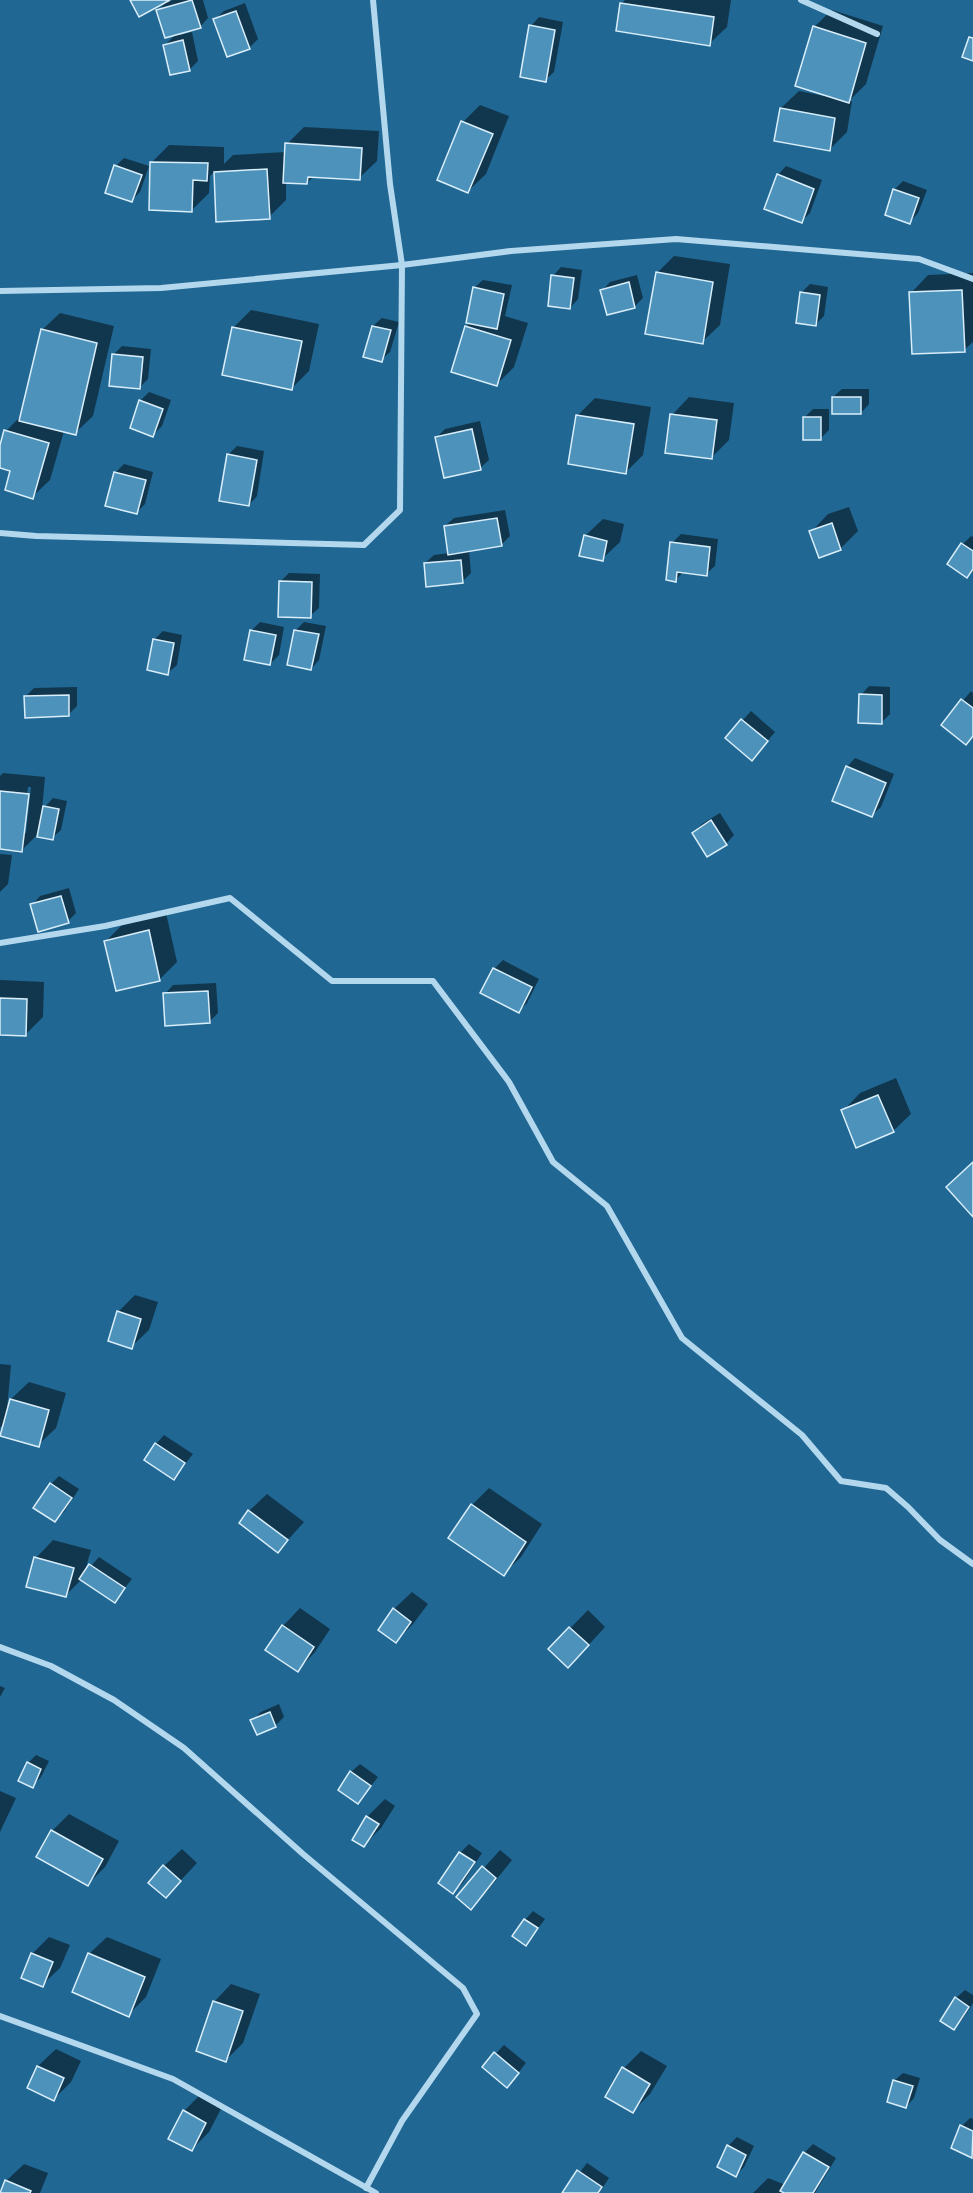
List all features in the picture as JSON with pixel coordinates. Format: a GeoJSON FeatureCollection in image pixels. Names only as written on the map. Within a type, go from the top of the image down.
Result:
{"type":"FeatureCollection","features":[{"type":"Feature","properties":{"kind":"street"},"geometry":{"type":"LineString","coordinates":[[0,533],[36,536],[364,544],[400,510],[402,265],[390,184],[373,0]]}},
{"type":"Feature","properties":{"kind":"street"},"geometry":{"type":"LineString","coordinates":[[801,0],[877,34]]}},
{"type":"Feature","properties":{"kind":"street"},"geometry":{"type":"LineString","coordinates":[[0,291],[161,288],[402,265],[511,251],[676,239],[919,259],[973,279]]}},
{"type":"Feature","properties":{"kind":"street"},"geometry":{"type":"LineString","coordinates":[[0,943],[105,926],[230,898],[332,981],[433,981],[509,1082],[553,1162],[607,1206],[682,1338],[802,1435],[841,1481],[886,1488],[940,1540],[973,1564]]}},
{"type":"Feature","properties":{"kind":"street"},"geometry":{"type":"LineString","coordinates":[[0,1647],[51,1666],[114,1700],[184,1748],[303,1854],[463,1988],[477,2014],[402,2121],[366,2188]]}},
{"type":"Feature","properties":{"kind":"street"},"geometry":{"type":"LineString","coordinates":[[0,2016],[173,2079],[376,2193]]}},
{"type":"Feature","properties":{"kind":"building"},"geometry":{"type":"Polygon","coordinates":[[[130,0],[170,0],[139,17],[130,0]]]}},
{"type":"Feature","properties":{"kind":"building"},"geometry":{"type":"Polygon","coordinates":[[[192,0],[201,28],[165,38],[156,10],[192,0]]]}},
{"type":"Feature","properties":{"kind":"building"},"geometry":{"type":"Polygon","coordinates":[[[620,3],[714,17],[710,46],[616,31],[620,3]]]}},
{"type":"Feature","properties":{"kind":"building"},"geometry":{"type":"Polygon","coordinates":[[[236,11],[250,49],[227,57],[213,19],[236,11]]]}},
{"type":"Feature","properties":{"kind":"building"},"geometry":{"type":"Polygon","coordinates":[[[529,25],[555,30],[546,82],[520,77],[529,25]]]}},
{"type":"Feature","properties":{"kind":"building"},"geometry":{"type":"Polygon","coordinates":[[[813,26],[866,43],[849,103],[795,86],[813,26]]]}},
{"type":"Feature","properties":{"kind":"building"},"geometry":{"type":"Polygon","coordinates":[[[969,37],[973,38],[973,61],[962,57],[969,37]]]}},
{"type":"Feature","properties":{"kind":"building"},"geometry":{"type":"Polygon","coordinates":[[[183,40],[190,71],[170,75],[163,45],[183,40]]]}},
{"type":"Feature","properties":{"kind":"building"},"geometry":{"type":"Polygon","coordinates":[[[780,108],[835,118],[830,151],[774,141],[780,108]]]}},
{"type":"Feature","properties":{"kind":"building"},"geometry":{"type":"Polygon","coordinates":[[[461,121],[493,134],[468,193],[437,180],[461,121]]]}},
{"type":"Feature","properties":{"kind":"building"},"geometry":{"type":"Polygon","coordinates":[[[285,143],[362,148],[360,180],[308,177],[307,184],[283,183],[285,143]]]}},
{"type":"Feature","properties":{"kind":"building"},"geometry":{"type":"Polygon","coordinates":[[[150,162],[208,163],[207,181],[193,180],[192,212],[149,210],[150,162]]]}},
{"type":"Feature","properties":{"kind":"building"},"geometry":{"type":"Polygon","coordinates":[[[114,165],[142,175],[132,202],[105,193],[114,165]]]}},
{"type":"Feature","properties":{"kind":"building"},"geometry":{"type":"Polygon","coordinates":[[[267,169],[270,219],[216,222],[214,172],[267,169]]]}},
{"type":"Feature","properties":{"kind":"building"},"geometry":{"type":"Polygon","coordinates":[[[777,174],[814,189],[802,223],[764,209],[777,174]]]}},
{"type":"Feature","properties":{"kind":"building"},"geometry":{"type":"Polygon","coordinates":[[[893,189],[919,198],[910,224],[885,215],[893,189]]]}},
{"type":"Feature","properties":{"kind":"building"},"geometry":{"type":"Polygon","coordinates":[[[656,272],[713,282],[703,344],[645,334],[656,272]]]}},
{"type":"Feature","properties":{"kind":"building"},"geometry":{"type":"Polygon","coordinates":[[[551,275],[574,278],[570,309],[548,306],[551,275]]]}},
{"type":"Feature","properties":{"kind":"building"},"geometry":{"type":"Polygon","coordinates":[[[629,282],[635,308],[607,315],[600,290],[629,282]]]}},
{"type":"Feature","properties":{"kind":"building"},"geometry":{"type":"Polygon","coordinates":[[[473,287],[504,294],[497,329],[466,323],[473,287]]]}},
{"type":"Feature","properties":{"kind":"building"},"geometry":{"type":"Polygon","coordinates":[[[962,290],[965,352],[912,354],[909,292],[962,290]]]}},
{"type":"Feature","properties":{"kind":"building"},"geometry":{"type":"Polygon","coordinates":[[[800,292],[820,295],[816,326],[796,323],[800,292]]]}},
{"type":"Feature","properties":{"kind":"building"},"geometry":{"type":"Polygon","coordinates":[[[372,326],[391,330],[382,362],[363,357],[372,326]]]}},
{"type":"Feature","properties":{"kind":"building"},"geometry":{"type":"Polygon","coordinates":[[[465,326],[511,340],[497,386],[451,372],[465,326]]]}},
{"type":"Feature","properties":{"kind":"building"},"geometry":{"type":"Polygon","coordinates":[[[232,327],[302,341],[292,390],[222,375],[232,327]]]}},
{"type":"Feature","properties":{"kind":"building"},"geometry":{"type":"Polygon","coordinates":[[[41,329],[97,343],[76,435],[19,421],[41,329]]]}},
{"type":"Feature","properties":{"kind":"building"},"geometry":{"type":"Polygon","coordinates":[[[112,354],[143,357],[140,389],[109,386],[112,354]]]}},
{"type":"Feature","properties":{"kind":"building"},"geometry":{"type":"Polygon","coordinates":[[[832,397],[861,397],[861,414],[832,414],[832,397]]]}},
{"type":"Feature","properties":{"kind":"building"},"geometry":{"type":"Polygon","coordinates":[[[139,400],[163,409],[153,437],[130,428],[139,400]]]}},
{"type":"Feature","properties":{"kind":"building"},"geometry":{"type":"Polygon","coordinates":[[[670,414],[717,420],[712,459],[665,453],[670,414]]]}},
{"type":"Feature","properties":{"kind":"building"},"geometry":{"type":"Polygon","coordinates":[[[576,415],[634,424],[626,474],[568,464],[576,415]]]}},
{"type":"Feature","properties":{"kind":"building"},"geometry":{"type":"Polygon","coordinates":[[[803,417],[821,417],[821,440],[803,440],[803,417]]]}},
{"type":"Feature","properties":{"kind":"building"},"geometry":{"type":"Polygon","coordinates":[[[472,429],[481,470],[444,478],[435,437],[472,429]]]}},
{"type":"Feature","properties":{"kind":"building"},"geometry":{"type":"Polygon","coordinates":[[[4,430],[49,443],[33,499],[5,490],[10,471],[0,468],[0,445],[4,430]]]}},
{"type":"Feature","properties":{"kind":"building"},"geometry":{"type":"Polygon","coordinates":[[[227,454],[257,460],[249,506],[219,501],[227,454]]]}},
{"type":"Feature","properties":{"kind":"building"},"geometry":{"type":"Polygon","coordinates":[[[114,472],[146,480],[137,514],[105,506],[114,472]]]}},
{"type":"Feature","properties":{"kind":"building"},"geometry":{"type":"Polygon","coordinates":[[[497,518],[502,546],[448,555],[444,526],[497,518]]]}},
{"type":"Feature","properties":{"kind":"building"},"geometry":{"type":"Polygon","coordinates":[[[832,523],[841,550],[819,558],[809,531],[832,523]]]}},
{"type":"Feature","properties":{"kind":"building"},"geometry":{"type":"Polygon","coordinates":[[[584,535],[607,541],[603,561],[579,556],[584,535]]]}},
{"type":"Feature","properties":{"kind":"building"},"geometry":{"type":"Polygon","coordinates":[[[670,542],[710,547],[707,576],[677,572],[676,582],[666,580],[670,542]]]}},
{"type":"Feature","properties":{"kind":"building"},"geometry":{"type":"Polygon","coordinates":[[[961,543],[973,551],[973,569],[967,578],[947,564],[961,543]]]}},
{"type":"Feature","properties":{"kind":"building"},"geometry":{"type":"Polygon","coordinates":[[[461,560],[463,583],[426,587],[424,563],[461,560]]]}},
{"type":"Feature","properties":{"kind":"building"},"geometry":{"type":"Polygon","coordinates":[[[279,581],[312,582],[311,618],[278,617],[279,581]]]}},
{"type":"Feature","properties":{"kind":"building"},"geometry":{"type":"Polygon","coordinates":[[[250,630],[276,635],[270,665],[244,660],[250,630]]]}},
{"type":"Feature","properties":{"kind":"building"},"geometry":{"type":"Polygon","coordinates":[[[294,630],[319,634],[311,670],[287,665],[294,630]]]}},
{"type":"Feature","properties":{"kind":"building"},"geometry":{"type":"Polygon","coordinates":[[[153,639],[174,643],[168,675],[147,670],[153,639]]]}},
{"type":"Feature","properties":{"kind":"building"},"geometry":{"type":"Polygon","coordinates":[[[859,694],[882,695],[882,724],[858,723],[859,694]]]}},
{"type":"Feature","properties":{"kind":"building"},"geometry":{"type":"Polygon","coordinates":[[[69,695],[69,716],[25,718],[24,696],[69,695]]]}},
{"type":"Feature","properties":{"kind":"building"},"geometry":{"type":"Polygon","coordinates":[[[961,699],[973,708],[973,736],[966,745],[941,725],[961,699]]]}},
{"type":"Feature","properties":{"kind":"building"},"geometry":{"type":"Polygon","coordinates":[[[741,719],[768,741],[752,761],[725,738],[741,719]]]}},
{"type":"Feature","properties":{"kind":"building"},"geometry":{"type":"Polygon","coordinates":[[[846,766],[886,783],[872,817],[832,801],[846,766]]]}},
{"type":"Feature","properties":{"kind":"building"},"geometry":{"type":"Polygon","coordinates":[[[0,791],[29,794],[22,852],[0,849],[0,791]]]}},
{"type":"Feature","properties":{"kind":"building"},"geometry":{"type":"Polygon","coordinates":[[[43,806],[59,809],[53,840],[37,837],[43,806]]]}},
{"type":"Feature","properties":{"kind":"building"},"geometry":{"type":"Polygon","coordinates":[[[711,820],[727,845],[707,857],[692,833],[711,820]]]}},
{"type":"Feature","properties":{"kind":"building"},"geometry":{"type":"Polygon","coordinates":[[[61,896],[69,923],[38,932],[30,904],[61,896]]]}},
{"type":"Feature","properties":{"kind":"building"},"geometry":{"type":"Polygon","coordinates":[[[149,930],[160,981],[116,991],[104,941],[149,930]]]}},
{"type":"Feature","properties":{"kind":"building"},"geometry":{"type":"Polygon","coordinates":[[[493,968],[532,987],[519,1013],[480,993],[493,968]]]}},
{"type":"Feature","properties":{"kind":"building"},"geometry":{"type":"Polygon","coordinates":[[[208,991],[210,1023],[165,1026],[163,993],[208,991]]]}},
{"type":"Feature","properties":{"kind":"building"},"geometry":{"type":"Polygon","coordinates":[[[0,998],[27,999],[26,1036],[0,1035],[0,998]]]}},
{"type":"Feature","properties":{"kind":"building"},"geometry":{"type":"Polygon","coordinates":[[[878,1095],[894,1132],[856,1148],[841,1110],[878,1095]]]}},
{"type":"Feature","properties":{"kind":"building"},"geometry":{"type":"Polygon","coordinates":[[[973,1162],[973,1217],[946,1187],[973,1162]]]}},
{"type":"Feature","properties":{"kind":"building"},"geometry":{"type":"Polygon","coordinates":[[[117,1311],[141,1319],[132,1349],[108,1341],[117,1311]]]}},
{"type":"Feature","properties":{"kind":"building"},"geometry":{"type":"Polygon","coordinates":[[[10,1399],[49,1410],[39,1447],[0,1436],[10,1399]]]}},
{"type":"Feature","properties":{"kind":"building"},"geometry":{"type":"Polygon","coordinates":[[[155,1443],[185,1463],[174,1480],[144,1460],[155,1443]]]}},
{"type":"Feature","properties":{"kind":"building"},"geometry":{"type":"Polygon","coordinates":[[[50,1483],[72,1498],[55,1522],[33,1508],[50,1483]]]}},
{"type":"Feature","properties":{"kind":"building"},"geometry":{"type":"Polygon","coordinates":[[[471,1504],[526,1542],[504,1576],[448,1538],[471,1504]]]}},
{"type":"Feature","properties":{"kind":"building"},"geometry":{"type":"Polygon","coordinates":[[[248,1510],[288,1540],[278,1553],[239,1523],[248,1510]]]}},
{"type":"Feature","properties":{"kind":"building"},"geometry":{"type":"Polygon","coordinates":[[[34,1557],[74,1568],[66,1597],[26,1587],[34,1557]]]}},
{"type":"Feature","properties":{"kind":"building"},"geometry":{"type":"Polygon","coordinates":[[[89,1564],[125,1588],[115,1603],[79,1579],[89,1564]]]}},
{"type":"Feature","properties":{"kind":"building"},"geometry":{"type":"Polygon","coordinates":[[[393,1608],[411,1622],[396,1643],[378,1630],[393,1608]]]}},
{"type":"Feature","properties":{"kind":"building"},"geometry":{"type":"Polygon","coordinates":[[[282,1625],[314,1647],[298,1672],[265,1650],[282,1625]]]}},
{"type":"Feature","properties":{"kind":"building"},"geometry":{"type":"Polygon","coordinates":[[[569,1627],[589,1645],[568,1668],[548,1649],[569,1627]]]}},
{"type":"Feature","properties":{"kind":"building"},"geometry":{"type":"Polygon","coordinates":[[[270,1712],[276,1727],[257,1735],[250,1720],[270,1712]]]}},
{"type":"Feature","properties":{"kind":"building"},"geometry":{"type":"Polygon","coordinates":[[[27,1762],[41,1769],[33,1788],[18,1781],[27,1762]]]}},
{"type":"Feature","properties":{"kind":"building"},"geometry":{"type":"Polygon","coordinates":[[[350,1771],[371,1786],[358,1804],[338,1790],[350,1771]]]}},
{"type":"Feature","properties":{"kind":"building"},"geometry":{"type":"Polygon","coordinates":[[[366,1816],[379,1824],[364,1847],[352,1840],[366,1816]]]}},
{"type":"Feature","properties":{"kind":"building"},"geometry":{"type":"Polygon","coordinates":[[[51,1830],[103,1859],[88,1886],[36,1857],[51,1830]]]}},
{"type":"Feature","properties":{"kind":"building"},"geometry":{"type":"Polygon","coordinates":[[[459,1852],[475,1862],[453,1894],[438,1883],[459,1852]]]}},
{"type":"Feature","properties":{"kind":"building"},"geometry":{"type":"Polygon","coordinates":[[[163,1865],[181,1881],[166,1898],[148,1883],[163,1865]]]}},
{"type":"Feature","properties":{"kind":"building"},"geometry":{"type":"Polygon","coordinates":[[[482,1866],[496,1878],[471,1910],[456,1897],[482,1866]]]}},
{"type":"Feature","properties":{"kind":"building"},"geometry":{"type":"Polygon","coordinates":[[[524,1919],[538,1928],[526,1946],[512,1936],[524,1919]]]}},
{"type":"Feature","properties":{"kind":"building"},"geometry":{"type":"Polygon","coordinates":[[[31,1953],[53,1962],[43,1987],[21,1978],[31,1953]]]}},
{"type":"Feature","properties":{"kind":"building"},"geometry":{"type":"Polygon","coordinates":[[[88,1953],[145,1977],[129,2017],[72,1992],[88,1953]]]}},
{"type":"Feature","properties":{"kind":"building"},"geometry":{"type":"Polygon","coordinates":[[[955,1997],[969,2007],[954,2030],[940,2021],[955,1997]]]}},
{"type":"Feature","properties":{"kind":"building"},"geometry":{"type":"Polygon","coordinates":[[[213,2001],[243,2011],[226,2062],[196,2051],[213,2001]]]}},
{"type":"Feature","properties":{"kind":"building"},"geometry":{"type":"Polygon","coordinates":[[[494,2052],[519,2073],[507,2088],[482,2067],[494,2052]]]}},
{"type":"Feature","properties":{"kind":"building"},"geometry":{"type":"Polygon","coordinates":[[[37,2066],[64,2078],[54,2101],[27,2088],[37,2066]]]}},
{"type":"Feature","properties":{"kind":"building"},"geometry":{"type":"Polygon","coordinates":[[[622,2067],[650,2084],[633,2113],[605,2097],[622,2067]]]}},
{"type":"Feature","properties":{"kind":"building"},"geometry":{"type":"Polygon","coordinates":[[[893,2080],[913,2086],[906,2108],[887,2102],[893,2080]]]}},
{"type":"Feature","properties":{"kind":"building"},"geometry":{"type":"Polygon","coordinates":[[[183,2110],[206,2123],[192,2151],[168,2139],[183,2110]]]}},
{"type":"Feature","properties":{"kind":"building"},"geometry":{"type":"Polygon","coordinates":[[[960,2125],[973,2131],[972,2158],[951,2148],[960,2125]]]}},
{"type":"Feature","properties":{"kind":"building"},"geometry":{"type":"Polygon","coordinates":[[[727,2145],[746,2155],[736,2177],[717,2167],[727,2145]]]}},
{"type":"Feature","properties":{"kind":"building"},"geometry":{"type":"Polygon","coordinates":[[[803,2152],[829,2167],[813,2193],[780,2191],[803,2152]]]}},
{"type":"Feature","properties":{"kind":"building"},"geometry":{"type":"Polygon","coordinates":[[[577,2170],[602,2187],[598,2193],[562,2193],[577,2170]]]}},
{"type":"Feature","properties":{"kind":"building"},"geometry":{"type":"Polygon","coordinates":[[[5,2180],[31,2191],[30,2193],[0,2193],[5,2180]]]}}]}
